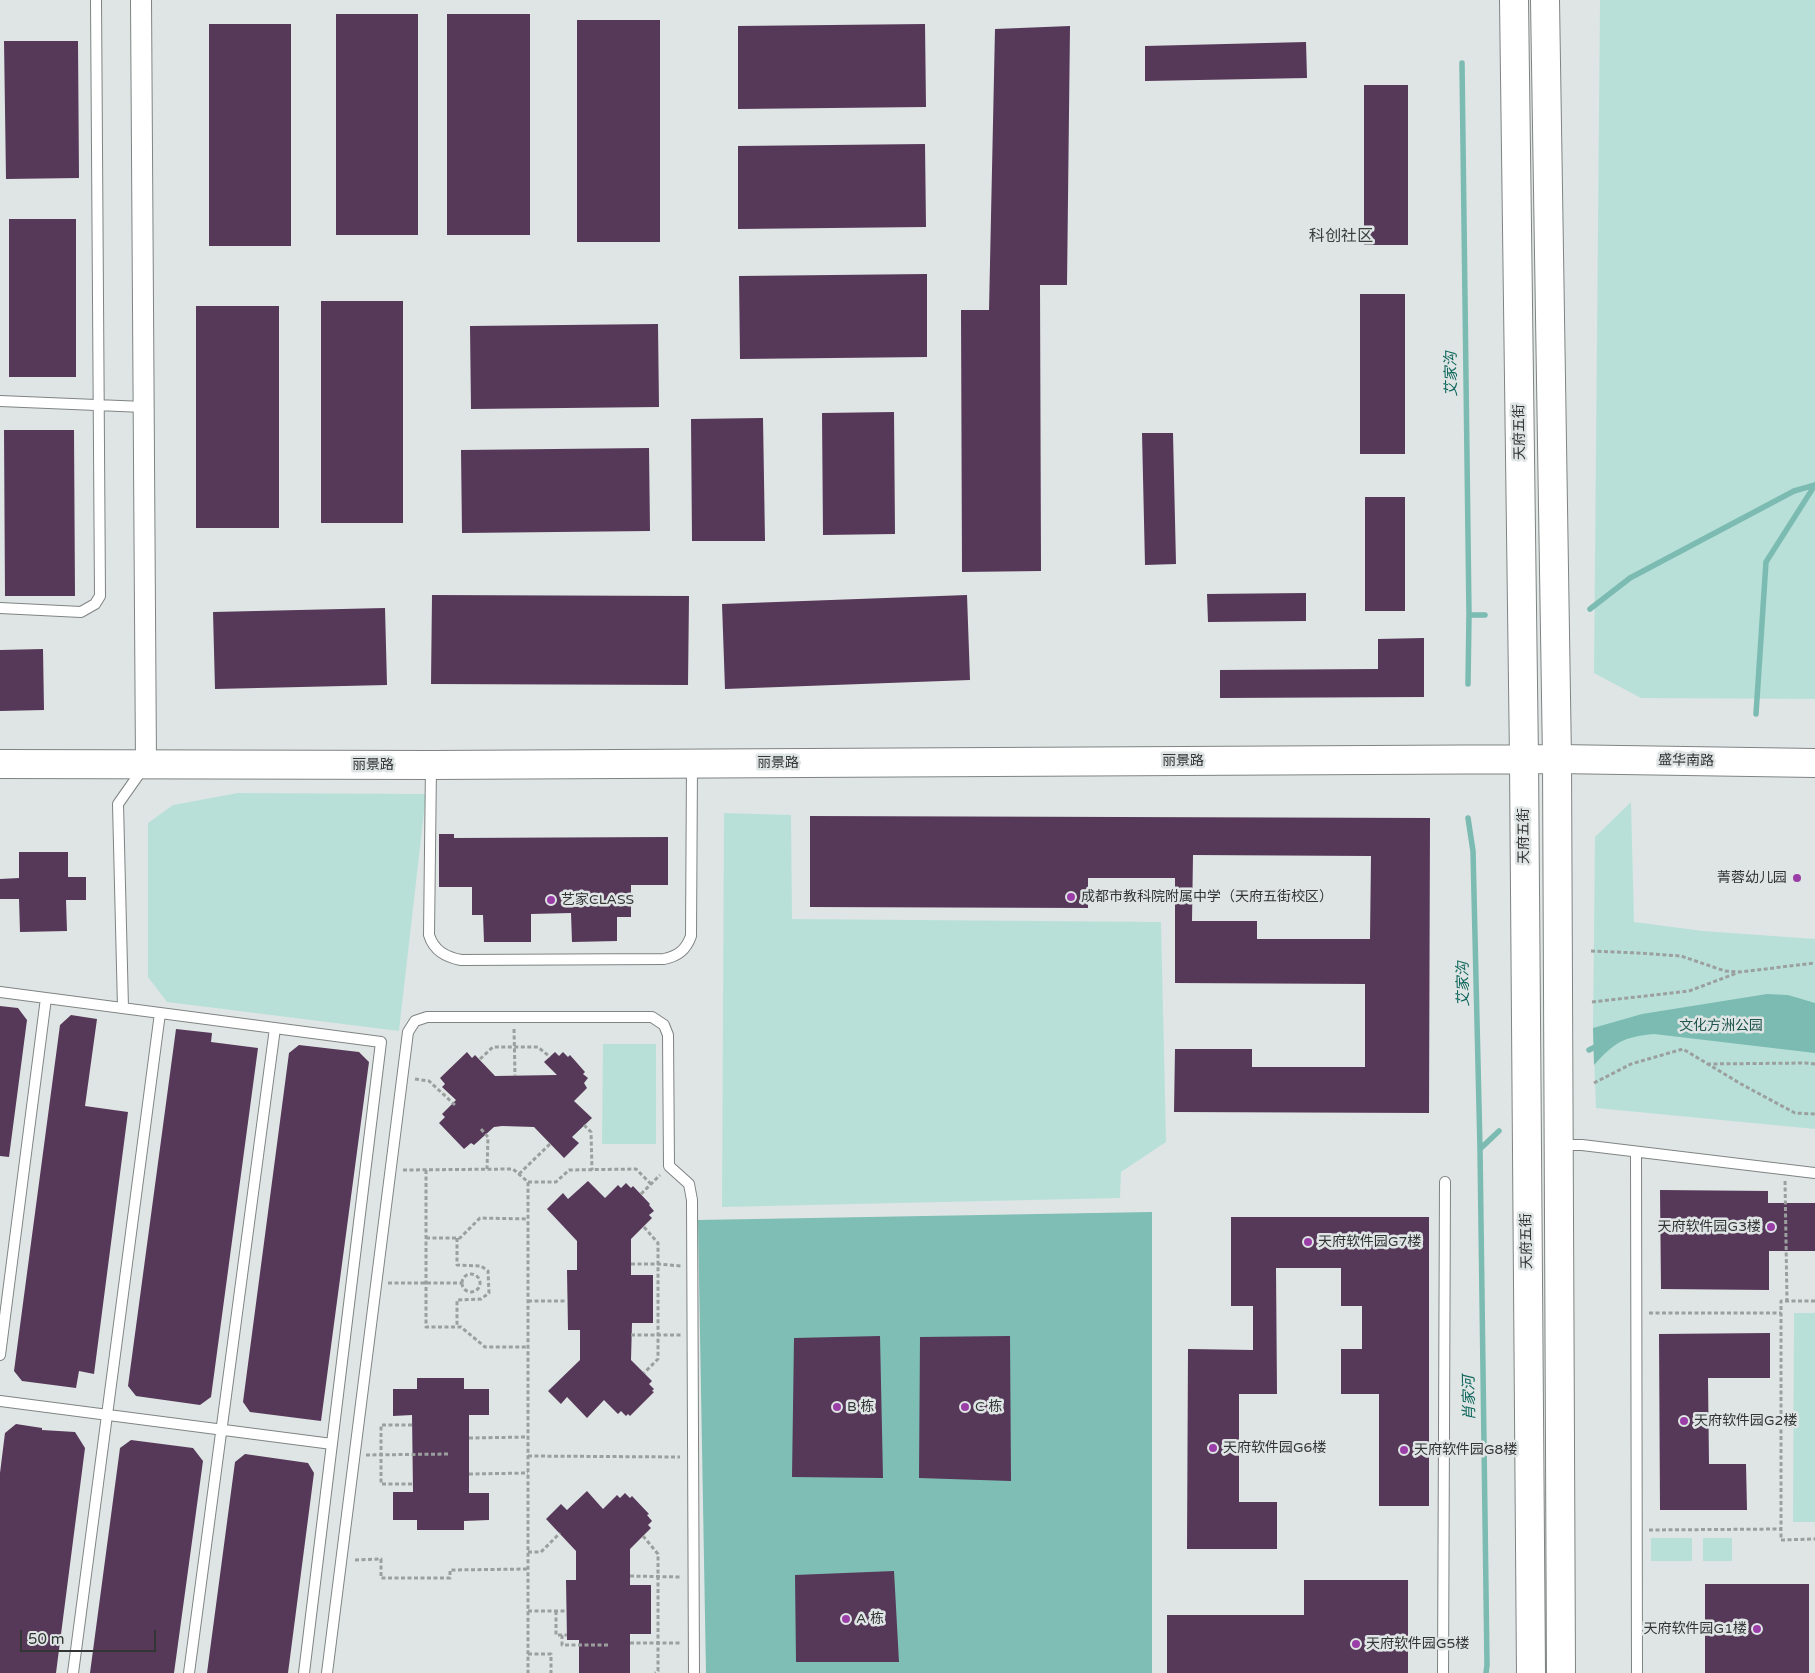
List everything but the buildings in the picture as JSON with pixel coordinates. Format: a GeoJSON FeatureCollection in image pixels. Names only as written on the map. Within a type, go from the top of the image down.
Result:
{"type":"FeatureCollection","features":[{"type":"Feature","properties":{"kind":"street"},"geometry":{"type":"LineString","coordinates":[[141,0],[146,764]]}},
{"type":"Feature","properties":{"kind":"street","name":"天府五街"},"geometry":{"type":"LineString","coordinates":[[1514,0],[1524,759],[1531,1673]]}},
{"type":"Feature","properties":{"kind":"street"},"geometry":{"type":"LineString","coordinates":[[1545,0],[1556,759],[1562,1673]]}},
{"type":"Feature","properties":{"kind":"street","name":"丽景路"},"geometry":{"type":"LineString","coordinates":[[0,764],[431,765],[1556,759]]}},
{"type":"Feature","properties":{"kind":"street","name":"盛华南路"},"geometry":{"type":"LineString","coordinates":[[1556,759],[1815,763]]}},
{"type":"Feature","properties":{"kind":"lane"},"geometry":{"type":"LineString","coordinates":[[0,608],[81,612],[96,604],[100,596],[96,0]]}},
{"type":"Feature","properties":{"kind":"lane"},"geometry":{"type":"LineString","coordinates":[[0,401],[144,407]]}},
{"type":"Feature","properties":{"kind":"lane"},"geometry":{"type":"LineString","coordinates":[[123,1008],[118,804],[146,764]]}},
{"type":"Feature","properties":{"kind":"lane"},"geometry":{"type":"LineString","coordinates":[[431,765],[429,935],[436,949],[450,958],[461,960],[654,959],[673,957],[681,952],[688,946],[692,936],[692,764]]}},
{"type":"Feature","properties":{"kind":"lane"},"geometry":{"type":"LineString","coordinates":[[0,992],[381,1042],[304,1673]]}},
{"type":"Feature","properties":{"kind":"lane"},"geometry":{"type":"LineString","coordinates":[[0,1355],[46,998]]}},
{"type":"Feature","properties":{"kind":"lane"},"geometry":{"type":"LineString","coordinates":[[73,1673],[160,1013]]}},
{"type":"Feature","properties":{"kind":"lane"},"geometry":{"type":"LineString","coordinates":[[327,1673],[408,1032],[416,1021],[427,1017],[652,1017],[664,1025],[668,1035],[669,1166],[689,1184],[692,1200],[694,1267],[694,1673]]}},
{"type":"Feature","properties":{"kind":"lane"},"geometry":{"type":"LineString","coordinates":[[188,1673],[275,1028]]}},
{"type":"Feature","properties":{"kind":"lane"},"geometry":{"type":"LineString","coordinates":[[1570,1145],[1815,1173]]}},
{"type":"Feature","properties":{"kind":"lane"},"geometry":{"type":"LineString","coordinates":[[1636,1152],[1638,1673]]}},
{"type":"Feature","properties":{"kind":"lane"},"geometry":{"type":"LineString","coordinates":[[1443,1673],[1445,1182]]}},
{"type":"Feature","properties":{"kind":"lane"},"geometry":{"type":"LineString","coordinates":[[0,1401],[332,1444]]}},
{"type":"Feature","properties":{"kind":"path"},"geometry":{"type":"LineString","coordinates":[[1591,951],[1681,956],[1726,971],[1740,972],[1815,963]]}},
{"type":"Feature","properties":{"kind":"path"},"geometry":{"type":"LineString","coordinates":[[1592,1002],[1689,991],[1740,972]]}},
{"type":"Feature","properties":{"kind":"path"},"geometry":{"type":"LineString","coordinates":[[514,1017],[515,1076]]}},
{"type":"Feature","properties":{"kind":"path"},"geometry":{"type":"LineString","coordinates":[[480,1059],[492,1047],[538,1047],[550,1057]]}},
{"type":"Feature","properties":{"kind":"path"},"geometry":{"type":"LineString","coordinates":[[1594,1083],[1632,1064],[1683,1049],[1795,1113],[1815,1114]]}},
{"type":"Feature","properties":{"kind":"path"},"geometry":{"type":"LineString","coordinates":[[1707,1064],[1815,1064]]}},
{"type":"Feature","properties":{"kind":"path"},"geometry":{"type":"LineString","coordinates":[[402,1078],[429,1081],[456,1106]]}},
{"type":"Feature","properties":{"kind":"path"},"geometry":{"type":"LineString","coordinates":[[584,1125],[591,1132],[592,1170]]}},
{"type":"Feature","properties":{"kind":"path"},"geometry":{"type":"LineString","coordinates":[[481,1129],[488,1136],[487,1169]]}},
{"type":"Feature","properties":{"kind":"path"},"geometry":{"type":"LineString","coordinates":[[520,1174],[550,1144]]}},
{"type":"Feature","properties":{"kind":"path"},"geometry":{"type":"LineString","coordinates":[[640,1194],[669,1166]]}},
{"type":"Feature","properties":{"kind":"path"},"geometry":{"type":"LineString","coordinates":[[390,1170],[513,1169],[528,1182],[556,1182],[569,1170],[636,1169],[651,1184]]}},
{"type":"Feature","properties":{"kind":"path"},"geometry":{"type":"LineString","coordinates":[[426,1170],[426,1327],[461,1327],[485,1346],[528,1346]]}},
{"type":"Feature","properties":{"kind":"path"},"geometry":{"type":"LineString","coordinates":[[1785,1170],[1787,1301]]}},
{"type":"Feature","properties":{"kind":"path"},"geometry":{"type":"LineString","coordinates":[[528,1182],[528,1673]]}},
{"type":"Feature","properties":{"kind":"path"},"geometry":{"type":"LineString","coordinates":[[426,1238],[460,1238],[480,1218],[528,1220]]}},
{"type":"Feature","properties":{"kind":"path"},"geometry":{"type":"LineString","coordinates":[[644,1227],[658,1243],[658,1359],[644,1373]]}},
{"type":"Feature","properties":{"kind":"path"},"geometry":{"type":"LineString","coordinates":[[457,1238],[457,1265],[481,1266],[488,1272],[488,1293],[481,1299],[457,1300],[457,1327]]}},
{"type":"Feature","properties":{"kind":"path"},"geometry":{"type":"LineString","coordinates":[[631,1264],[694,1267]]}},
{"type":"Feature","properties":{"kind":"path"},"geometry":{"type":"LineString","coordinates":[[471,1266],[471,1274]]}},
{"type":"Feature","properties":{"kind":"path"},"geometry":{"type":"LineString","coordinates":[[462,1283],[466,1276],[471,1274]]}},
{"type":"Feature","properties":{"kind":"path"},"geometry":{"type":"LineString","coordinates":[[471,1274],[478,1278],[480,1283]]}},
{"type":"Feature","properties":{"kind":"path"},"geometry":{"type":"LineString","coordinates":[[376,1283],[462,1283]]}},
{"type":"Feature","properties":{"kind":"path"},"geometry":{"type":"LineString","coordinates":[[462,1283],[465,1289],[471,1291],[478,1288],[480,1283]]}},
{"type":"Feature","properties":{"kind":"path"},"geometry":{"type":"LineString","coordinates":[[480,1283],[488,1283]]}},
{"type":"Feature","properties":{"kind":"path"},"geometry":{"type":"LineString","coordinates":[[471,1291],[471,1299]]}},
{"type":"Feature","properties":{"kind":"path"},"geometry":{"type":"LineString","coordinates":[[528,1301],[568,1301]]}},
{"type":"Feature","properties":{"kind":"path"},"geometry":{"type":"LineString","coordinates":[[1815,1301],[1781,1301],[1781,1540],[1815,1539]]}},
{"type":"Feature","properties":{"kind":"path"},"geometry":{"type":"LineString","coordinates":[[1636,1313],[1781,1313]]}},
{"type":"Feature","properties":{"kind":"path"},"geometry":{"type":"LineString","coordinates":[[631,1335],[693,1336]]}},
{"type":"Feature","properties":{"kind":"path"},"geometry":{"type":"LineString","coordinates":[[412,1425],[381,1425],[381,1484],[413,1484]]}},
{"type":"Feature","properties":{"kind":"path"},"geometry":{"type":"LineString","coordinates":[[468,1438],[528,1437]]}},
{"type":"Feature","properties":{"kind":"path"},"geometry":{"type":"LineString","coordinates":[[354,1455],[448,1454]]}},
{"type":"Feature","properties":{"kind":"path"},"geometry":{"type":"LineString","coordinates":[[528,1456],[694,1457]]}},
{"type":"Feature","properties":{"kind":"path"},"geometry":{"type":"LineString","coordinates":[[468,1474],[528,1473]]}},
{"type":"Feature","properties":{"kind":"path"},"geometry":{"type":"LineString","coordinates":[[1637,1530],[1781,1529]]}},
{"type":"Feature","properties":{"kind":"path"},"geometry":{"type":"LineString","coordinates":[[528,1552],[541,1552],[560,1534]]}},
{"type":"Feature","properties":{"kind":"path"},"geometry":{"type":"LineString","coordinates":[[643,1536],[658,1554],[658,1670],[655,1673]]}},
{"type":"Feature","properties":{"kind":"path"},"geometry":{"type":"LineString","coordinates":[[342,1560],[381,1560],[381,1578],[450,1578],[450,1570],[528,1570]]}},
{"type":"Feature","properties":{"kind":"path"},"geometry":{"type":"LineString","coordinates":[[630,1576],[694,1577]]}},
{"type":"Feature","properties":{"kind":"path"},"geometry":{"type":"LineString","coordinates":[[528,1611],[566,1611]]}},
{"type":"Feature","properties":{"kind":"path"},"geometry":{"type":"LineString","coordinates":[[556,1611],[556,1635],[566,1635]]}},
{"type":"Feature","properties":{"kind":"path"},"geometry":{"type":"LineString","coordinates":[[562,1635],[562,1645],[608,1645]]}},
{"type":"Feature","properties":{"kind":"path"},"geometry":{"type":"LineString","coordinates":[[630,1643],[695,1644]]}},
{"type":"Feature","properties":{"kind":"path"},"geometry":{"type":"LineString","coordinates":[[528,1654],[551,1654],[551,1673]]}},
{"type":"Feature","properties":{"kind":"green space"},"geometry":{"type":"Polygon","coordinates":[[[1600,0],[1815,0],[1815,699],[1641,698],[1594,673],[1600,0]]]}},
{"type":"Feature","properties":{"kind":"green space"},"geometry":{"type":"Polygon","coordinates":[[[238,793],[426,794],[399,1031],[167,1002],[148,977],[148,823],[173,805],[238,793]]]}},
{"type":"Feature","properties":{"kind":"green space","name":"文化方洲公园"},"geometry":{"type":"Polygon","coordinates":[[[1631,802],[1634,922],[1703,931],[1815,939],[1815,1129],[1596,1108],[1593,1028],[1595,837],[1631,802]]]}},
{"type":"Feature","properties":{"kind":"green space"},"geometry":{"type":"Polygon","coordinates":[[[724,813],[791,815],[792,919],[1161,922],[1166,1142],[1121,1172],[1120,1198],[722,1207],[724,813]]]}},
{"type":"Feature","properties":{"kind":"green space"},"geometry":{"type":"Polygon","coordinates":[[[603,1044],[656,1044],[656,1144],[602,1144],[603,1044]]]}},
{"type":"Feature","properties":{"kind":"green space"},"geometry":{"type":"Polygon","coordinates":[[[1794,1313],[1815,1313],[1815,1522],[1793,1522],[1794,1313]]]}},
{"type":"Feature","properties":{"kind":"green space"},"geometry":{"type":"Polygon","coordinates":[[[1651,1538],[1692,1538],[1692,1561],[1651,1561],[1651,1538]]]}},
{"type":"Feature","properties":{"kind":"green space"},"geometry":{"type":"Polygon","coordinates":[[[1703,1538],[1732,1538],[1732,1561],[1703,1561],[1703,1538]]]}},
{"type":"Feature","properties":{"kind":"shaded area"},"geometry":{"type":"Polygon","coordinates":[[[1767,994],[1788,995],[1815,1003],[1815,1053],[1654,1034],[1620,1042],[1594,1065],[1593,1028],[1642,1014],[1767,994]]]}},
{"type":"Feature","properties":{"kind":"shaded area"},"geometry":{"type":"Polygon","coordinates":[[[1152,1212],[1152,1673],[706,1673],[698,1220],[1152,1212]]]}},
{"type":"Feature","properties":{"kind":"waterway","name":"艾家沟"},"geometry":{"type":"LineString","coordinates":[[1462,63],[1469,615],[1468,684]]}},
{"type":"Feature","properties":{"kind":"waterway"},"geometry":{"type":"LineString","coordinates":[[1590,609],[1630,578],[1794,491],[1815,485]]}},
{"type":"Feature","properties":{"kind":"waterway"},"geometry":{"type":"LineString","coordinates":[[1756,714],[1766,562],[1815,485]]}},
{"type":"Feature","properties":{"kind":"waterway"},"geometry":{"type":"LineString","coordinates":[[1469,615],[1485,615]]}},
{"type":"Feature","properties":{"kind":"waterway","name":"肖家河"},"geometry":{"type":"LineString","coordinates":[[1468,818],[1473,851],[1480,1149],[1486,1673]]}},
{"type":"Feature","properties":{"kind":"waterway","name":"肖家河"},"geometry":{"type":"LineString","coordinates":[[1589,1050],[1599,1045]]}},
{"type":"Feature","properties":{"kind":"waterway","name":"肖家河"},"geometry":{"type":"LineString","coordinates":[[1480,1149],[1499,1131]]}},
{"type":"Feature","properties":{"kind":"place","name":"菁蓉幼儿园"},"geometry":{"type":"Point","coordinates":[1797,878]}},
{"type":"Feature","properties":{"kind":"place","name":"成都市教科院附属中学（天府五街校区）"},"geometry":{"type":"Point","coordinates":[1071,897]}},
{"type":"Feature","properties":{"kind":"place","name":"艺家CLASS"},"geometry":{"type":"Point","coordinates":[551,900]}},
{"type":"Feature","properties":{"kind":"place","name":"天府软件园G3楼"},"geometry":{"type":"Point","coordinates":[1771,1227]}},
{"type":"Feature","properties":{"kind":"place","name":"天府软件园G7楼"},"geometry":{"type":"Point","coordinates":[1308,1242]}},
{"type":"Feature","properties":{"kind":"place","name":"B 栋"},"geometry":{"type":"Point","coordinates":[837,1407]}},
{"type":"Feature","properties":{"kind":"place","name":"C 栋"},"geometry":{"type":"Point","coordinates":[965,1407]}},
{"type":"Feature","properties":{"kind":"place","name":"天府软件园G2楼"},"geometry":{"type":"Point","coordinates":[1684,1421]}},
{"type":"Feature","properties":{"kind":"place","name":"天府软件园G6楼"},"geometry":{"type":"Point","coordinates":[1213,1448]}},
{"type":"Feature","properties":{"kind":"place","name":"天府软件园G8楼"},"geometry":{"type":"Point","coordinates":[1404,1450]}},
{"type":"Feature","properties":{"kind":"place","name":"A 栋"},"geometry":{"type":"Point","coordinates":[846,1619]}},
{"type":"Feature","properties":{"kind":"place","name":"天府软件园G1楼"},"geometry":{"type":"Point","coordinates":[1757,1629]}},
{"type":"Feature","properties":{"kind":"place","name":"天府软件园G5楼"},"geometry":{"type":"Point","coordinates":[1356,1644]}},
{"type":"Feature","properties":{"kind":"district","name":"科创社区"},"geometry":{"type":"Point","coordinates":[1341,237]}}]}
